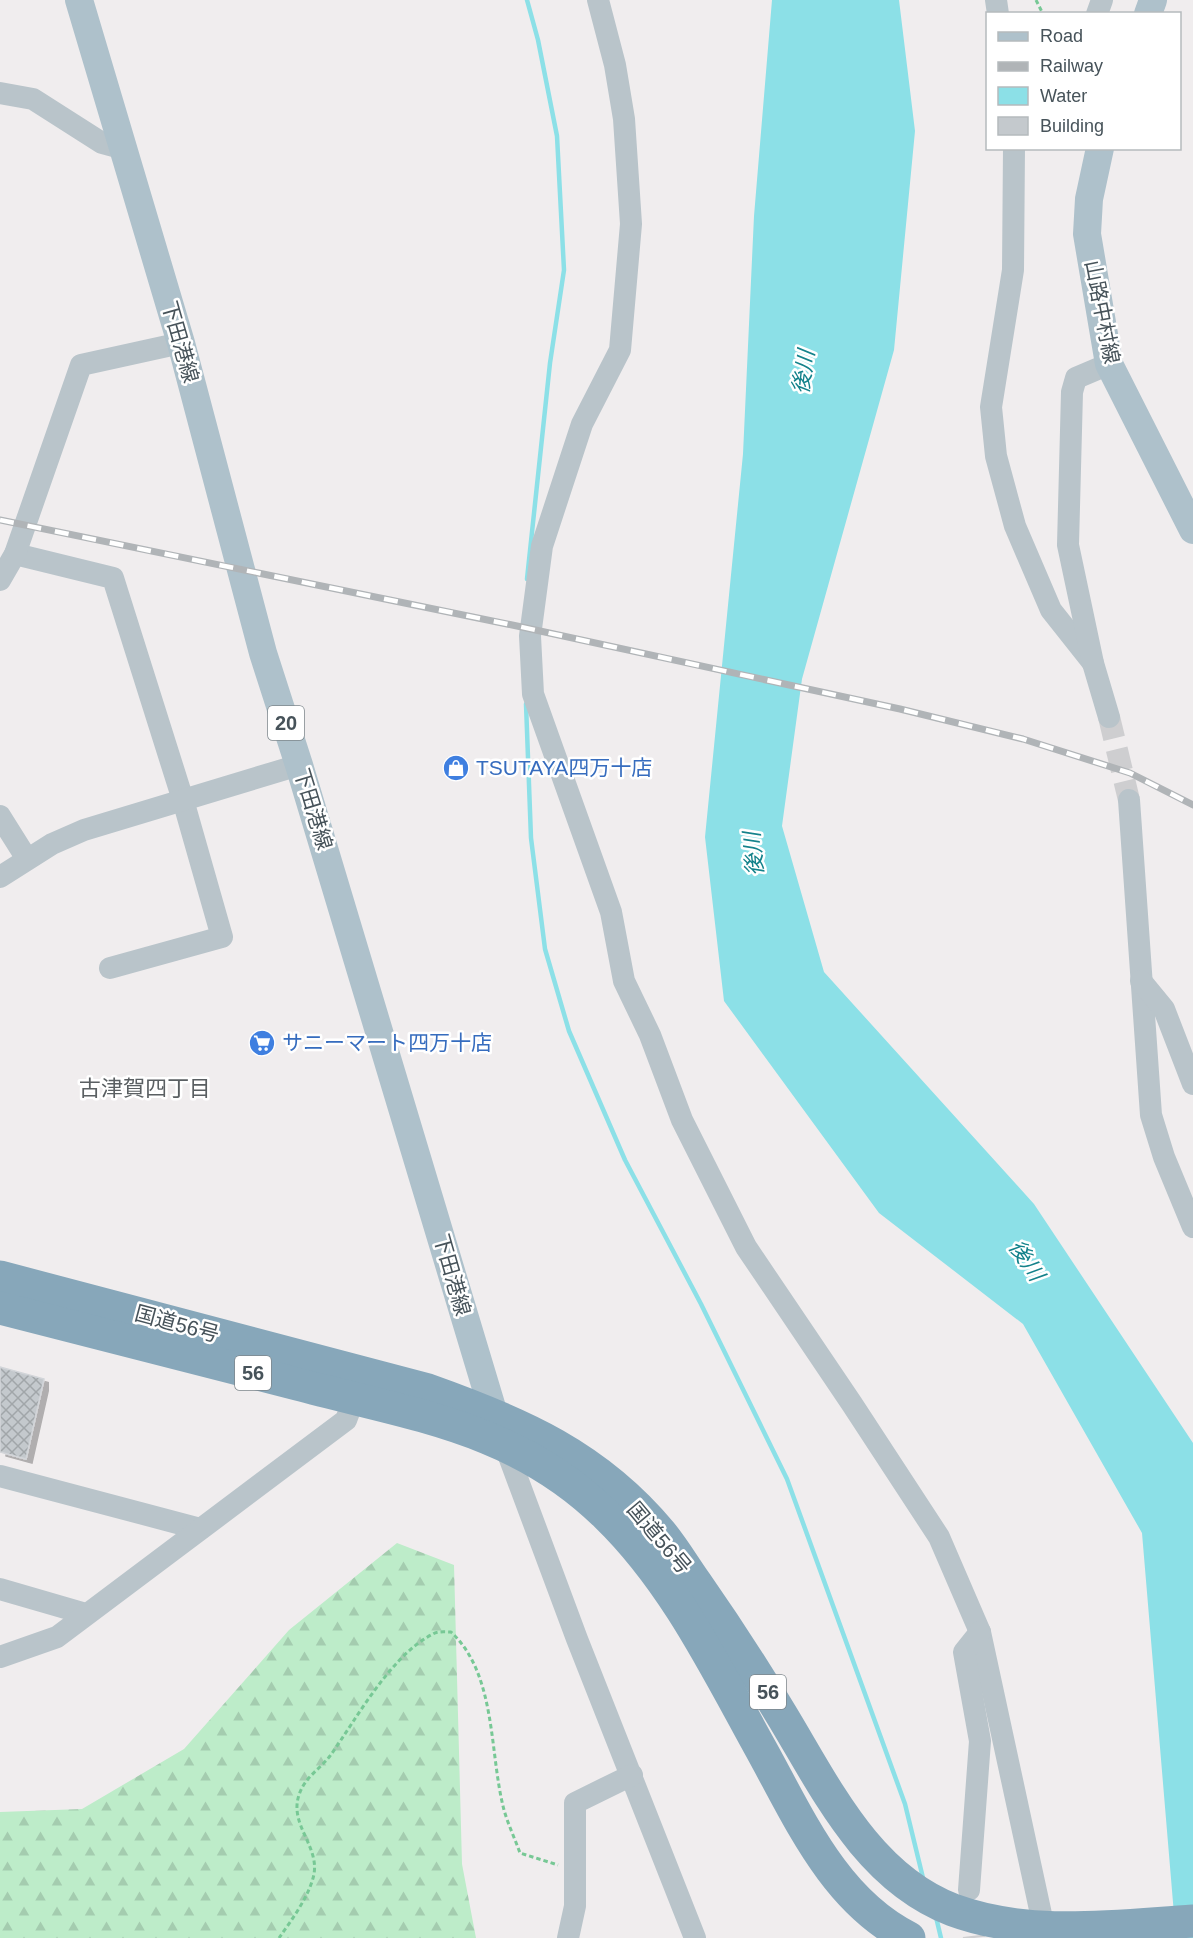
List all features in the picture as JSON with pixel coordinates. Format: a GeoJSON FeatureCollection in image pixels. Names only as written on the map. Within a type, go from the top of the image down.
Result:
{"type":"FeatureCollection","features":[{"type":"Feature","properties":{"kind":"highway","name":"国道56号"},"geometry":{"type":"LineString","coordinates":[[0,1277],[429,1390],[493,1413],[564,1448],[609,1480],[661,1533],[740,1646],[848,1824],[879,1861],[913,1889],[952,1910],[983,1920],[1052,1928],[1193,1921]]}},
{"type":"Feature","properties":{"kind":"highway","name":"国道56号"},"geometry":{"type":"LineString","coordinates":[[0,1308],[354,1399],[421,1413],[504,1443],[527,1455],[585,1496],[628,1538],[695,1630],[804,1829],[834,1875],[863,1907],[892,1930],[909,1938]]}},
{"type":"Feature","properties":{"kind":"main road","name":"下田港線"},"geometry":{"type":"LineString","coordinates":[[79,0],[181,343],[263,653],[300,765],[493,1413],[504,1443]]}},
{"type":"Feature","properties":{"kind":"main road","name":"山路中村線"},"geometry":{"type":"LineString","coordinates":[[1094,152],[1087,234],[1109,364],[1193,530]]}},
{"type":"Feature","properties":{"kind":"street"},"geometry":{"type":"LineString","coordinates":[[598,0],[615,65],[624,119],[630,213],[620,350],[582,424],[542,546],[530,636],[533,694],[611,912],[624,981],[650,1035],[682,1120],[746,1247],[939,1537],[981,1632],[1052,1928]]}},
{"type":"Feature","properties":{"kind":"street"},"geometry":{"type":"LineString","coordinates":[[0,93],[33,99],[102,143],[124,149]]}},
{"type":"Feature","properties":{"kind":"street"},"geometry":{"type":"LineString","coordinates":[[1014,150],[1013,270],[991,407],[996,456],[1015,526],[1051,610],[1093,663]]}},
{"type":"Feature","properties":{"kind":"street"},"geometry":{"type":"LineString","coordinates":[[0,580],[15,555],[81,364],[181,343]]}},
{"type":"Feature","properties":{"kind":"street"},"geometry":{"type":"LineString","coordinates":[[1108,717],[1093,663],[1068,545],[1072,392],[1076,378],[1109,364]]}},
{"type":"Feature","properties":{"kind":"street"},"geometry":{"type":"LineString","coordinates":[[15,555],[113,578],[183,800],[222,938],[110,968]]}},
{"type":"Feature","properties":{"kind":"street"},"geometry":{"type":"LineString","coordinates":[[0,878],[27,859],[84,830],[300,765]]}},
{"type":"Feature","properties":{"kind":"street"},"geometry":{"type":"LineString","coordinates":[[1129,800],[1151,1115],[1164,1157],[1193,1227]]}},
{"type":"Feature","properties":{"kind":"street"},"geometry":{"type":"LineString","coordinates":[[0,816],[27,859]]}},
{"type":"Feature","properties":{"kind":"street"},"geometry":{"type":"LineString","coordinates":[[1141,981],[1164,1009],[1193,1084]]}},
{"type":"Feature","properties":{"kind":"street"},"geometry":{"type":"LineString","coordinates":[[0,1658],[57,1637],[346,1420],[354,1399]]}},
{"type":"Feature","properties":{"kind":"street"},"geometry":{"type":"LineString","coordinates":[[504,1443],[577,1639],[695,1938]]}},
{"type":"Feature","properties":{"kind":"street"},"geometry":{"type":"LineString","coordinates":[[0,1476],[200,1529]]}},
{"type":"Feature","properties":{"kind":"street"},"geometry":{"type":"LineString","coordinates":[[0,1589],[86,1614]]}},
{"type":"Feature","properties":{"kind":"street"},"geometry":{"type":"LineString","coordinates":[[969,1890],[980,1741],[964,1652],[981,1632]]}},
{"type":"Feature","properties":{"kind":"street"},"geometry":{"type":"LineString","coordinates":[[568,1938],[575,1906],[575,1803],[632,1774]]}},
{"type":"Feature","properties":{"kind":"path"},"geometry":{"type":"LineString","coordinates":[[279,1938],[302,1901],[314,1874],[312,1857],[297,1819],[299,1794],[308,1779],[328,1759],[383,1681],[412,1648],[435,1632],[451,1632],[461,1641],[485,1692],[504,1809],[520,1853],[576,1871]]}},
{"type":"Feature","properties":{"kind":"green space"},"geometry":{"type":"Polygon","coordinates":[[[397,1543],[454,1565],[462,1864],[476,1938],[0,1938],[0,1812],[82,1809],[184,1749],[289,1630],[397,1543]]]}},
{"type":"Feature","properties":{"kind":"water","name":"後川"},"geometry":{"type":"Polygon","coordinates":[[[772,0],[899,0],[915,131],[894,350],[802,679],[782,826],[824,972],[1034,1204],[1193,1443],[1193,1938],[1176,1938],[1142,1533],[1023,1324],[879,1213],[724,1001],[705,837],[743,454],[754,216],[772,0]]]}},
{"type":"Feature","properties":{"kind":"building"},"geometry":{"type":"Polygon","coordinates":[[[0,1367],[44,1379],[26,1459],[0,1452],[0,1367]]]}},
{"type":"Feature","properties":{"kind":"waterway"},"geometry":{"type":"LineString","coordinates":[[527,0],[538,40],[557,136],[564,270],[550,363],[527,579]]}},
{"type":"Feature","properties":{"kind":"waterway"},"geometry":{"type":"LineString","coordinates":[[526,704],[531,838],[545,949],[569,1031],[625,1160],[701,1304],[787,1479],[905,1804],[923,1878]]}},
{"type":"Feature","properties":{"kind":"waterway"},"geometry":{"type":"LineString","coordinates":[[936,1917],[941,1938]]}},
{"type":"Feature","properties":{"kind":"tunnel"},"geometry":{"type":"LineString","coordinates":[[1109,717],[1129,800]]}},
{"type":"Feature","properties":{"kind":"tunnel"},"geometry":{"type":"LineString","coordinates":[[970,1903],[974,1938]]}},
{"type":"Feature","properties":{"kind":"railway"},"geometry":{"type":"LineString","coordinates":[[0,520],[517,626],[900,709],[1023,739],[1130,773],[1193,805]]}},
{"type":"Feature","properties":{"kind":"place","name":"TSUTAYA四万十店"},"geometry":{"type":"Point","coordinates":[456,768]}},
{"type":"Feature","properties":{"kind":"place","name":"サニーマート四万十店"},"geometry":{"type":"Point","coordinates":[262,1043]}},
{"type":"Feature","properties":{"kind":"district","name":"古津賀四丁目"},"geometry":{"type":"Point","coordinates":[145,1088]}}]}
